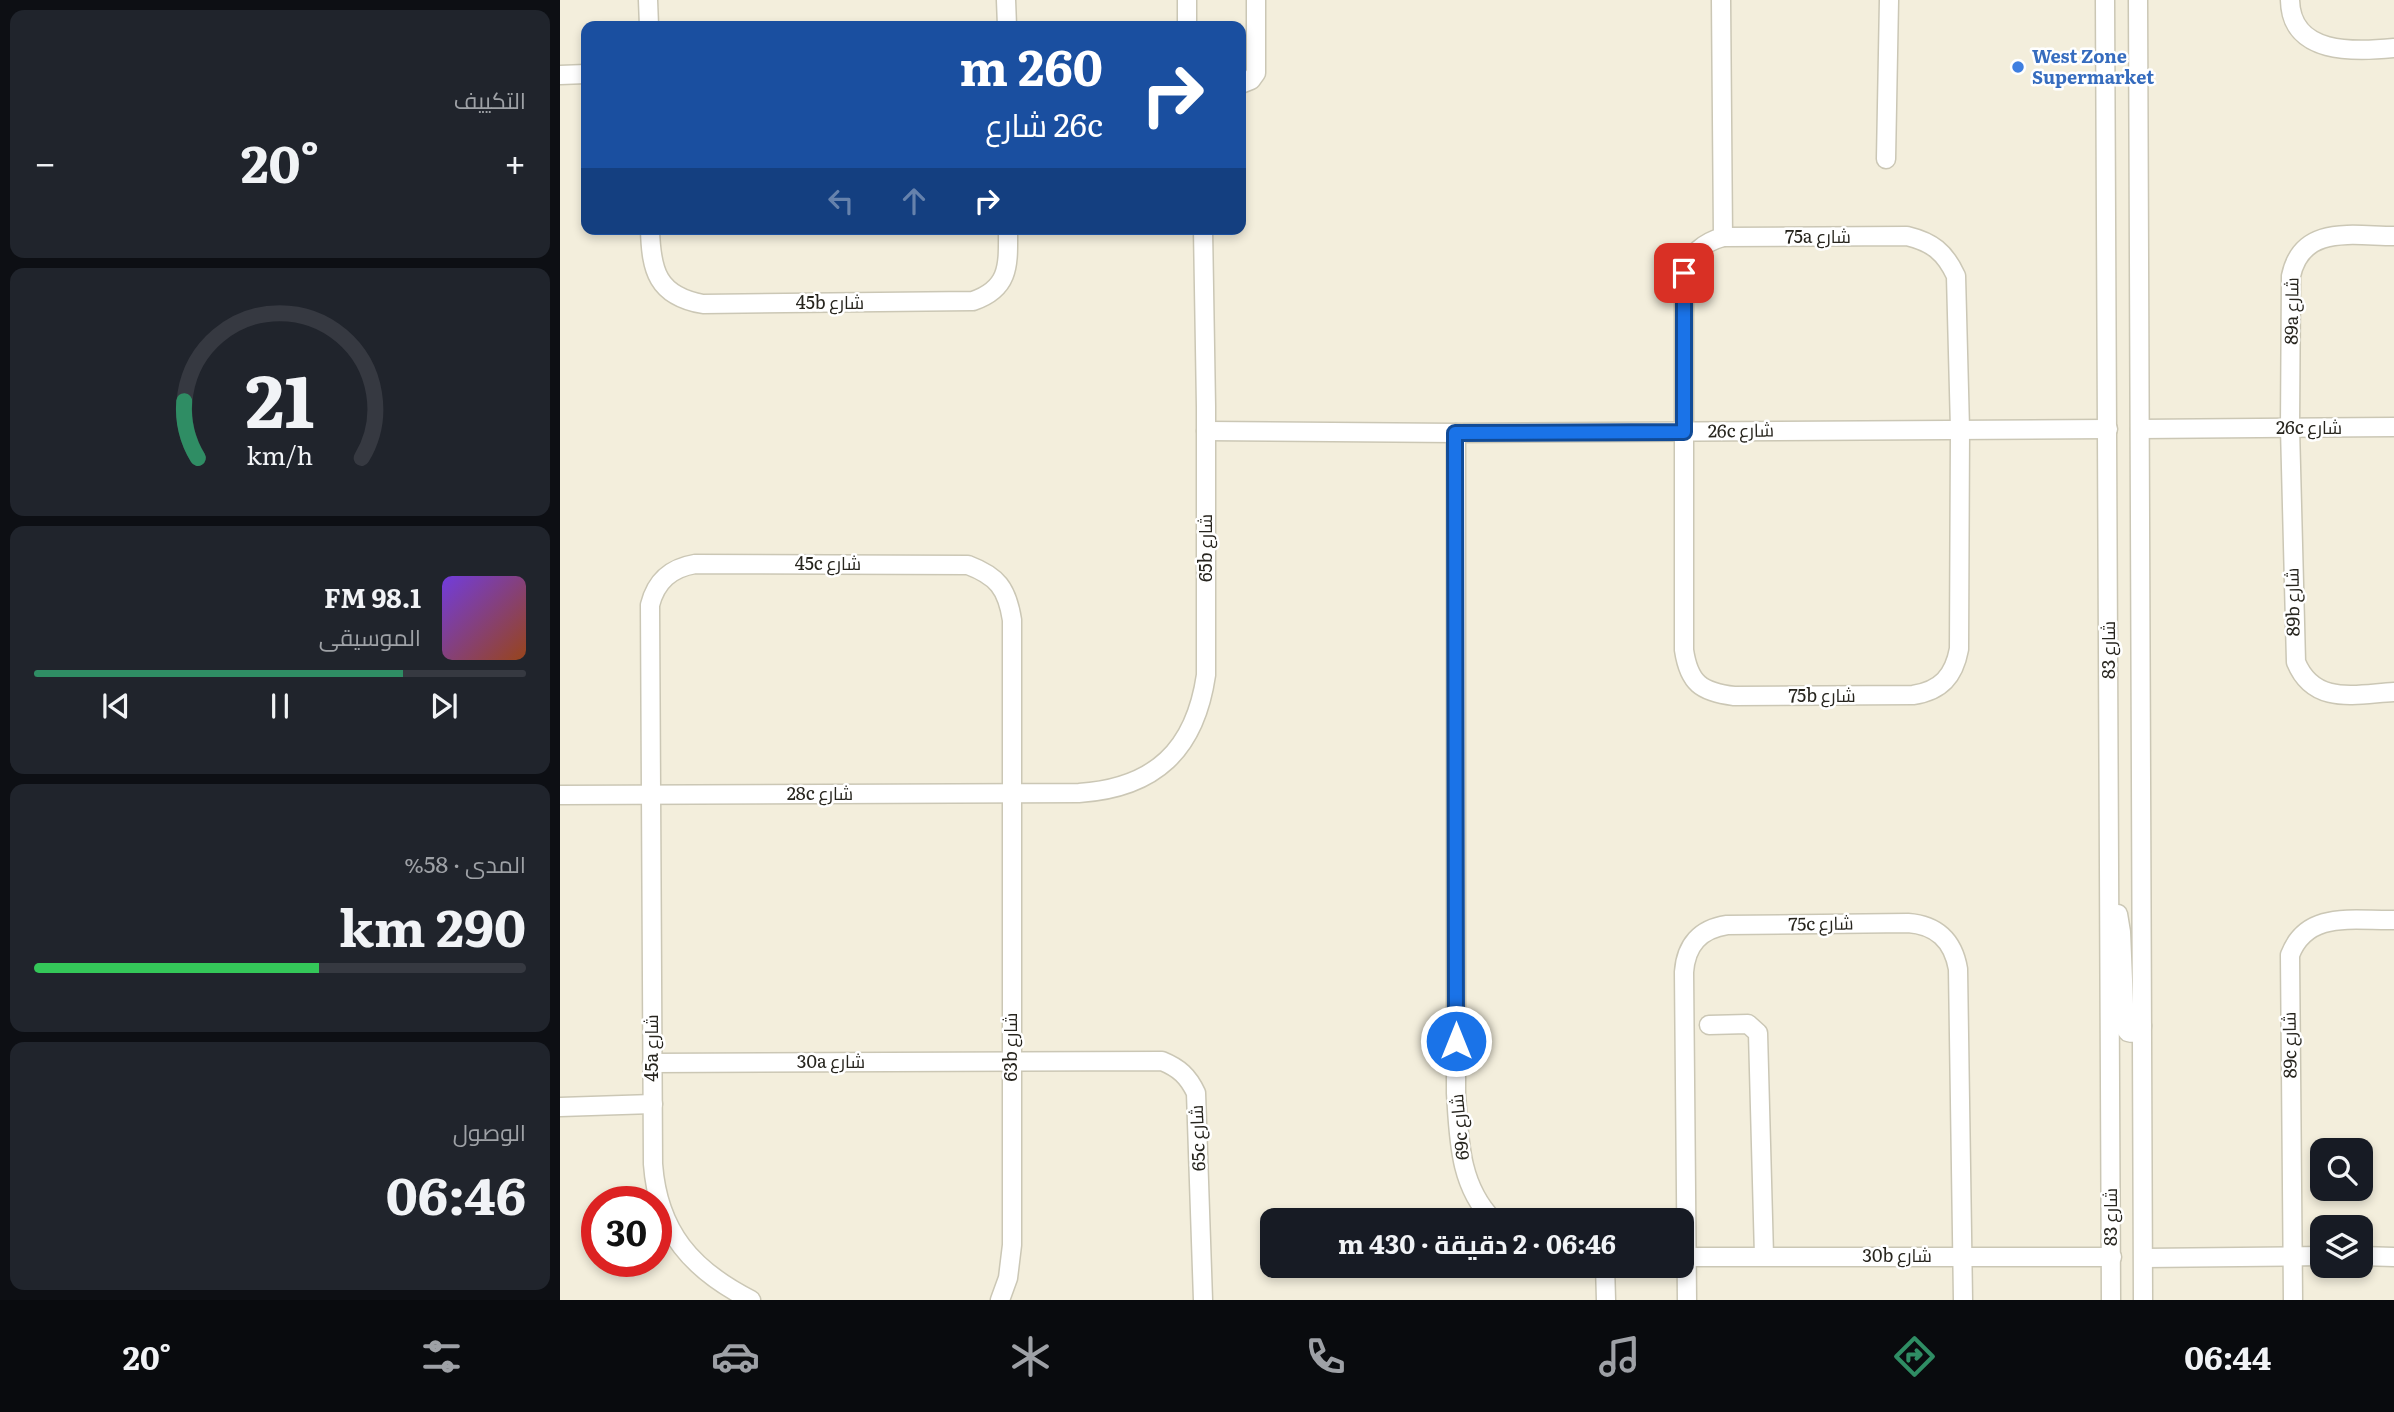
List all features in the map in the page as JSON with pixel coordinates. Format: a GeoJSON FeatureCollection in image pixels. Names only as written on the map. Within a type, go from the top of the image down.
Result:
{"type":"FeatureCollection","features":[{"type":"Feature","properties":{"kind":"street"},"geometry":{"type":"LineString","coordinates":[[648,0],[649,21]]}},
{"type":"Feature","properties":{"kind":"street"},"geometry":{"type":"LineString","coordinates":[[1006,0],[1007,21]]}},
{"type":"Feature","properties":{"kind":"street"},"geometry":{"type":"LineString","coordinates":[[1187,0],[1188,21]]}},
{"type":"Feature","properties":{"kind":"street"},"geometry":{"type":"LineString","coordinates":[[1246,82],[1256,73],[1248,42],[1256,0]]}},
{"type":"Feature","properties":{"kind":"street"},"geometry":{"type":"LineString","coordinates":[[1684,432],[1684,273],[1689,260],[1698,249],[1709,241],[1723,237],[1721,0]]}},
{"type":"Feature","properties":{"kind":"street"},"geometry":{"type":"LineString","coordinates":[[1886,159],[1889,0]]}},
{"type":"Feature","properties":{"kind":"street","name":"شارع 83"},"geometry":{"type":"LineString","coordinates":[[2105,0],[2111,1300]]}},
{"type":"Feature","properties":{"kind":"street","name":"شارع 83"},"geometry":{"type":"LineString","coordinates":[[2138,0],[2144,1300]]}},
{"type":"Feature","properties":{"kind":"street"},"geometry":{"type":"LineString","coordinates":[[2290,0],[2292,20],[2298,30],[2318,44],[2347,49],[2394,48]]}},
{"type":"Feature","properties":{"kind":"street"},"geometry":{"type":"LineString","coordinates":[[560,75],[581,74]]}},
{"type":"Feature","properties":{"kind":"street","name":"45b شارع"},"geometry":{"type":"LineString","coordinates":[[650,235],[652,262],[660,281],[676,296],[703,304],[974,301],[995,290],[1003,280],[1007,268],[1008,235]]}},
{"type":"Feature","properties":{"kind":"street","name":"65b شارع"},"geometry":{"type":"LineString","coordinates":[[1079,793],[1107,791],[1133,783],[1157,769],[1177,750],[1192,728],[1202,702],[1206,675],[1203,235]]}},
{"type":"Feature","properties":{"kind":"street","name":"75a شارع"},"geometry":{"type":"LineString","coordinates":[[1723,237],[1907,236],[1938,248],[1949,260],[1956,276],[1960,429]]}},
{"type":"Feature","properties":{"kind":"street","name":"89a شارع"},"geometry":{"type":"LineString","coordinates":[[2290,428],[2291,276],[2298,254],[2306,246],[2327,236],[2394,236]]}},
{"type":"Feature","properties":{"kind":"street","name":"26c شارع"},"geometry":{"type":"LineString","coordinates":[[2140,429],[2394,427]]}},
{"type":"Feature","properties":{"kind":"street","name":"89b شارع"},"geometry":{"type":"LineString","coordinates":[[2290,428],[2296,662],[2306,681],[2324,692],[2334,695],[2394,692]]}},
{"type":"Feature","properties":{"kind":"street","name":"75b شارع"},"geometry":{"type":"LineString","coordinates":[[1684,432],[1684,650],[1693,679],[1704,690],[1734,696],[1913,695],[1927,693],[1950,676],[1959,649],[1960,429]]}},
{"type":"Feature","properties":{"kind":"street","name":"26c شارع"},"geometry":{"type":"LineString","coordinates":[[1206,431],[1455,433],[2108,429]]}},
{"type":"Feature","properties":{"kind":"street","name":"69c شارع"},"geometry":{"type":"LineString","coordinates":[[1455,433],[1456,1093],[1464,1170],[1482,1208]]}},
{"type":"Feature","properties":{"kind":"street","name":"45c شارع"},"geometry":{"type":"LineString","coordinates":[[650,795],[650,604],[657,585],[673,570],[684,566],[765,564],[968,565],[986,572],[1000,584],[1009,601],[1012,620],[1011,793]]}},
{"type":"Feature","properties":{"kind":"street","name":"63b شارع"},"geometry":{"type":"LineString","coordinates":[[1000,1300],[1008,1278],[1012,1245],[1011,793]]}},
{"type":"Feature","properties":{"kind":"street","name":"28c شارع"},"geometry":{"type":"LineString","coordinates":[[560,795],[1079,793]]}},
{"type":"Feature","properties":{"kind":"street","name":"45a شارع"},"geometry":{"type":"LineString","coordinates":[[650,795],[654,1181],[664,1217],[685,1252],[715,1280],[751,1300]]}},
{"type":"Feature","properties":{"kind":"street"},"geometry":{"type":"LineString","coordinates":[[2109,899],[2121,923],[2125,1028],[2134,1034],[2142,1026]]}},
{"type":"Feature","properties":{"kind":"street","name":"89c شارع"},"geometry":{"type":"LineString","coordinates":[[2292,1256],[2290,955],[2294,943],[2312,925],[2325,922],[2394,920]]}},
{"type":"Feature","properties":{"kind":"street","name":"75c شارع"},"geometry":{"type":"LineString","coordinates":[[1684,1208],[1684,972],[1689,949],[1704,932],[1727,925],[1908,923],[1932,928],[1942,935],[1956,956],[1963,1300]]}},
{"type":"Feature","properties":{"kind":"street"},"geometry":{"type":"LineString","coordinates":[[1709,1025],[1748,1024],[1758,1033],[1764,1256]]}},
{"type":"Feature","properties":{"kind":"street","name":"30a شارع"},"geometry":{"type":"LineString","coordinates":[[652,1063],[1010,1060]]}},
{"type":"Feature","properties":{"kind":"street","name":"65c شارع"},"geometry":{"type":"LineString","coordinates":[[1010,1060],[1162,1061],[1177,1067],[1189,1078],[1196,1093],[1198,1109],[1203,1300]]}},
{"type":"Feature","properties":{"kind":"street"},"geometry":{"type":"LineString","coordinates":[[560,1107],[653,1104]]}},
{"type":"Feature","properties":{"kind":"street"},"geometry":{"type":"LineString","coordinates":[[2292,1256],[2293,1300]]}},
{"type":"Feature","properties":{"kind":"street"},"geometry":{"type":"LineString","coordinates":[[2144,1258],[2310,1256]]}},
{"type":"Feature","properties":{"kind":"street"},"geometry":{"type":"LineString","coordinates":[[2373,1256],[2394,1257]]}},
{"type":"Feature","properties":{"kind":"street","name":"30b شارع"},"geometry":{"type":"LineString","coordinates":[[1694,1257],[2112,1257]]}},
{"type":"Feature","properties":{"kind":"street"},"geometry":{"type":"LineString","coordinates":[[1605,1278],[1606,1300]]}},
{"type":"Feature","properties":{"kind":"street","name":"75c شارع"},"geometry":{"type":"LineString","coordinates":[[1685,1278],[1687,1300]]}},
{"type":"Feature","properties":{"kind":"place","name":"West Zone Supermarket"},"geometry":{"type":"Point","coordinates":[2018,67]}},
{"type":"Feature","properties":{"kind":"route"},"geometry":{"type":"LineString","coordinates":[[1456,1041],[1455,433],[1684,432],[1684,273]]}}]}
